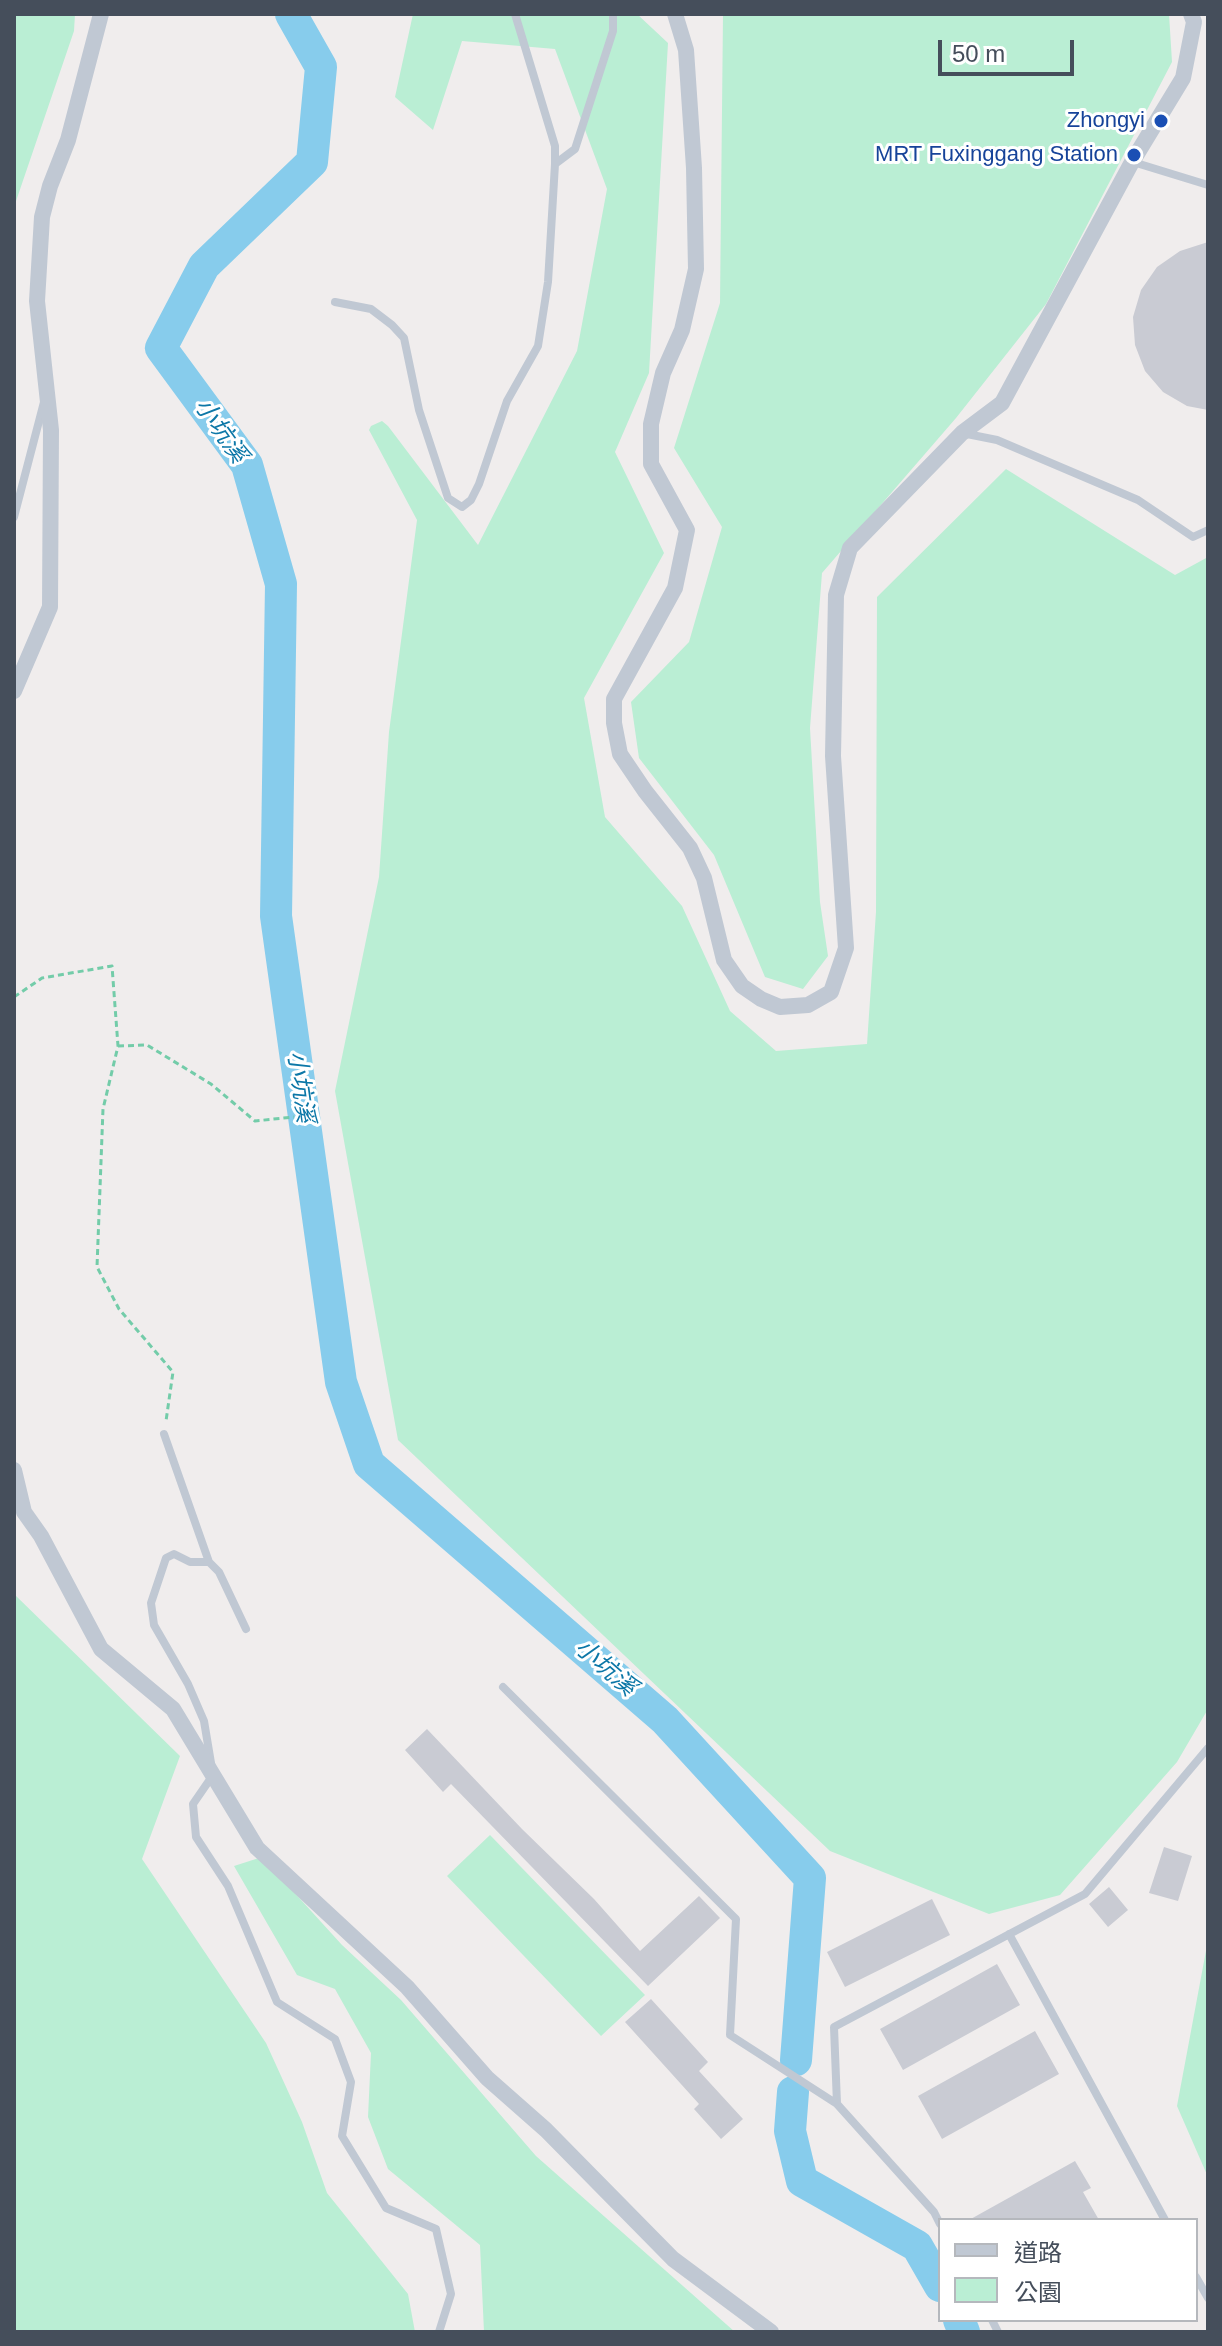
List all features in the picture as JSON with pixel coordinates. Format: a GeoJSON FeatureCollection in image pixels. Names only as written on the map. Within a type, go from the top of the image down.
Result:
{"type":"FeatureCollection","features":[{"type":"Feature","properties":{"kind":"street"},"geometry":{"type":"LineString","coordinates":[[14,691],[50,607],[51,430],[37,301],[42,217],[68,140],[101,14]]}},
{"type":"Feature","properties":{"kind":"street"},"geometry":{"type":"LineString","coordinates":[[675,14],[686,50],[694,168],[696,269],[682,330],[663,373],[651,424],[651,464],[687,530],[675,588],[614,699],[614,723],[620,754],[695,858],[704,878],[724,960],[742,986],[780,1007],[808,1005],[831,992],[846,948],[833,756],[836,595],[850,548],[962,433],[1002,403],[1132,162],[1183,78],[1194,22],[1191,14]]}},
{"type":"Feature","properties":{"kind":"street"},"geometry":{"type":"LineString","coordinates":[[14,1470],[24,1512],[41,1536],[101,1649],[173,1709],[257,1848],[407,1987],[487,2078],[546,2130],[673,2259],[771,2332]]}},
{"type":"Feature","properties":{"kind":"lane"},"geometry":{"type":"LineString","coordinates":[[335,302],[371,309],[404,338],[419,410],[448,498],[462,507],[471,500],[479,484],[507,401],[538,346],[548,282],[555,146],[515,14]]}},
{"type":"Feature","properties":{"kind":"lane"},"geometry":{"type":"LineString","coordinates":[[555,164],[575,149],[613,31],[613,14]]}},
{"type":"Feature","properties":{"kind":"lane"},"geometry":{"type":"LineString","coordinates":[[1132,162],[1208,185]]}},
{"type":"Feature","properties":{"kind":"lane"},"geometry":{"type":"LineString","coordinates":[[14,517],[47,389]]}},
{"type":"Feature","properties":{"kind":"lane"},"geometry":{"type":"LineString","coordinates":[[962,433],[997,440],[1138,500],[1193,537],[1208,530]]}},
{"type":"Feature","properties":{"kind":"lane"},"geometry":{"type":"LineString","coordinates":[[164,1434],[209,1562],[219,1572],[246,1629]]}},
{"type":"Feature","properties":{"kind":"lane"},"geometry":{"type":"LineString","coordinates":[[209,1562],[190,1562],[174,1554],[166,1558],[151,1603],[154,1625],[188,1684],[204,1721],[213,1775],[193,1804],[196,1837],[228,1886],[277,2002],[335,2039],[351,2082],[342,2136],[356,2160],[386,2208],[436,2229],[451,2294],[439,2332]]}},
{"type":"Feature","properties":{"kind":"lane"},"geometry":{"type":"LineString","coordinates":[[503,1687],[736,1919],[730,2035],[837,2104],[938,2220]]}},
{"type":"Feature","properties":{"kind":"lane"},"geometry":{"type":"LineString","coordinates":[[837,2104],[834,2027],[1085,1894],[1208,1748]]}},
{"type":"Feature","properties":{"kind":"lane"},"geometry":{"type":"LineString","coordinates":[[1009,1934],[1164,2218]]}},
{"type":"Feature","properties":{"kind":"lane"},"geometry":{"type":"LineString","coordinates":[[1198,2280],[1208,2298]]}},
{"type":"Feature","properties":{"kind":"path"},"geometry":{"type":"LineString","coordinates":[[14,997],[42,978],[112,966],[118,1046],[103,1109],[97,1267],[119,1309],[173,1372],[164,1434]]}},
{"type":"Feature","properties":{"kind":"path"},"geometry":{"type":"LineString","coordinates":[[118,1046],[147,1045],[211,1084],[255,1121],[294,1117]]}},
{"type":"Feature","properties":{"kind":"green space"},"geometry":{"type":"Polygon","coordinates":[[[14,14],[75,14],[74,31],[14,207],[14,14]]]}},
{"type":"Feature","properties":{"kind":"green space"},"geometry":{"type":"Polygon","coordinates":[[[413,14],[637,14],[668,43],[649,373],[615,452],[664,553],[584,698],[605,817],[682,906],[730,1011],[776,1051],[867,1044],[876,912],[877,597],[1006,469],[1175,575],[1208,557],[1208,1709],[1177,1762],[1060,1895],[989,1914],[830,1851],[398,1440],[335,1091],[379,877],[389,732],[417,520],[369,430],[382,421],[388,426],[478,545],[577,351],[607,189],[555,49],[462,41],[433,130],[395,97],[413,14]]]}},
{"type":"Feature","properties":{"kind":"green space"},"geometry":{"type":"Polygon","coordinates":[[[723,14],[1169,14],[1172,62],[1046,304],[956,418],[822,573],[810,728],[820,902],[828,956],[803,989],[765,977],[714,855],[639,758],[631,702],[689,642],[722,527],[674,448],[720,303],[723,14]]]}},
{"type":"Feature","properties":{"kind":"green space"},"geometry":{"type":"Polygon","coordinates":[[[14,1594],[180,1756],[142,1859],[266,2043],[302,2122],[327,2193],[408,2294],[415,2332],[14,2332],[14,1594]]]}},
{"type":"Feature","properties":{"kind":"green space"},"geometry":{"type":"Polygon","coordinates":[[[490,1835],[645,1995],[601,2036],[447,1876],[490,1835]]]}},
{"type":"Feature","properties":{"kind":"green space"},"geometry":{"type":"Polygon","coordinates":[[[262,1857],[342,1945],[401,2000],[536,2156],[735,2332],[484,2332],[480,2245],[388,2169],[368,2117],[371,2053],[335,1989],[297,1975],[234,1866],[262,1857]]]}},
{"type":"Feature","properties":{"kind":"green space"},"geometry":{"type":"Polygon","coordinates":[[[1208,1940],[1208,2177],[1177,2106],[1208,1940]]]}},
{"type":"Feature","properties":{"kind":"building"},"geometry":{"type":"Polygon","coordinates":[[[1208,242],[1208,410],[1187,406],[1163,392],[1145,371],[1135,345],[1133,317],[1141,290],[1157,267],[1180,251],[1208,242]]]}},
{"type":"Feature","properties":{"kind":"building"},"geometry":{"type":"Polygon","coordinates":[[[427,1729],[594,1899],[640,1951],[699,1896],[720,1918],[648,1986],[451,1784],[443,1792],[405,1750],[427,1729]]]}},
{"type":"Feature","properties":{"kind":"building"},"geometry":{"type":"Polygon","coordinates":[[[1164,1847],[1192,1856],[1178,1901],[1149,1893],[1164,1847]]]}},
{"type":"Feature","properties":{"kind":"building"},"geometry":{"type":"Polygon","coordinates":[[[1109,1887],[1128,1910],[1108,1927],[1089,1904],[1109,1887]]]}},
{"type":"Feature","properties":{"kind":"building"},"geometry":{"type":"Polygon","coordinates":[[[932,1899],[950,1935],[845,1987],[827,1952],[932,1899]]]}},
{"type":"Feature","properties":{"kind":"building"},"geometry":{"type":"Polygon","coordinates":[[[997,1964],[1020,2005],[903,2070],[880,2029],[997,1964]]]}},
{"type":"Feature","properties":{"kind":"building"},"geometry":{"type":"Polygon","coordinates":[[[651,1999],[708,2062],[699,2071],[743,2119],[721,2139],[694,2109],[699,2104],[625,2022],[651,1999]]]}},
{"type":"Feature","properties":{"kind":"building"},"geometry":{"type":"Polygon","coordinates":[[[1035,2031],[1059,2074],[942,2139],[918,2096],[1035,2031]]]}},
{"type":"Feature","properties":{"kind":"building"},"geometry":{"type":"Polygon","coordinates":[[[1075,2161],[1091,2188],[1083,2192],[1098,2218],[973,2218],[1075,2161]]]}},
{"type":"Feature","properties":{"kind":"waterway","name":"小坑溪"},"geometry":{"type":"LineString","coordinates":[[291,14],[321,67],[312,162],[204,266],[161,348],[247,465],[281,584],[276,916],[341,1382],[369,1464],[665,1720],[810,1878],[796,2060]]}},
{"type":"Feature","properties":{"kind":"waterway","name":"小坑溪"},"geometry":{"type":"LineString","coordinates":[[793,2092],[790,2131],[802,2181],[917,2246],[938,2283]]}},
{"type":"Feature","properties":{"kind":"waterway","name":"小坑溪"},"geometry":{"type":"LineString","coordinates":[[960,2322],[964,2332]]}},
{"type":"Feature","properties":{"kind":"place","name":"Zhongyi"},"geometry":{"type":"Point","coordinates":[1161,121]}},
{"type":"Feature","properties":{"kind":"place","name":"MRT Fuxinggang Station"},"geometry":{"type":"Point","coordinates":[1134,155]}}]}
